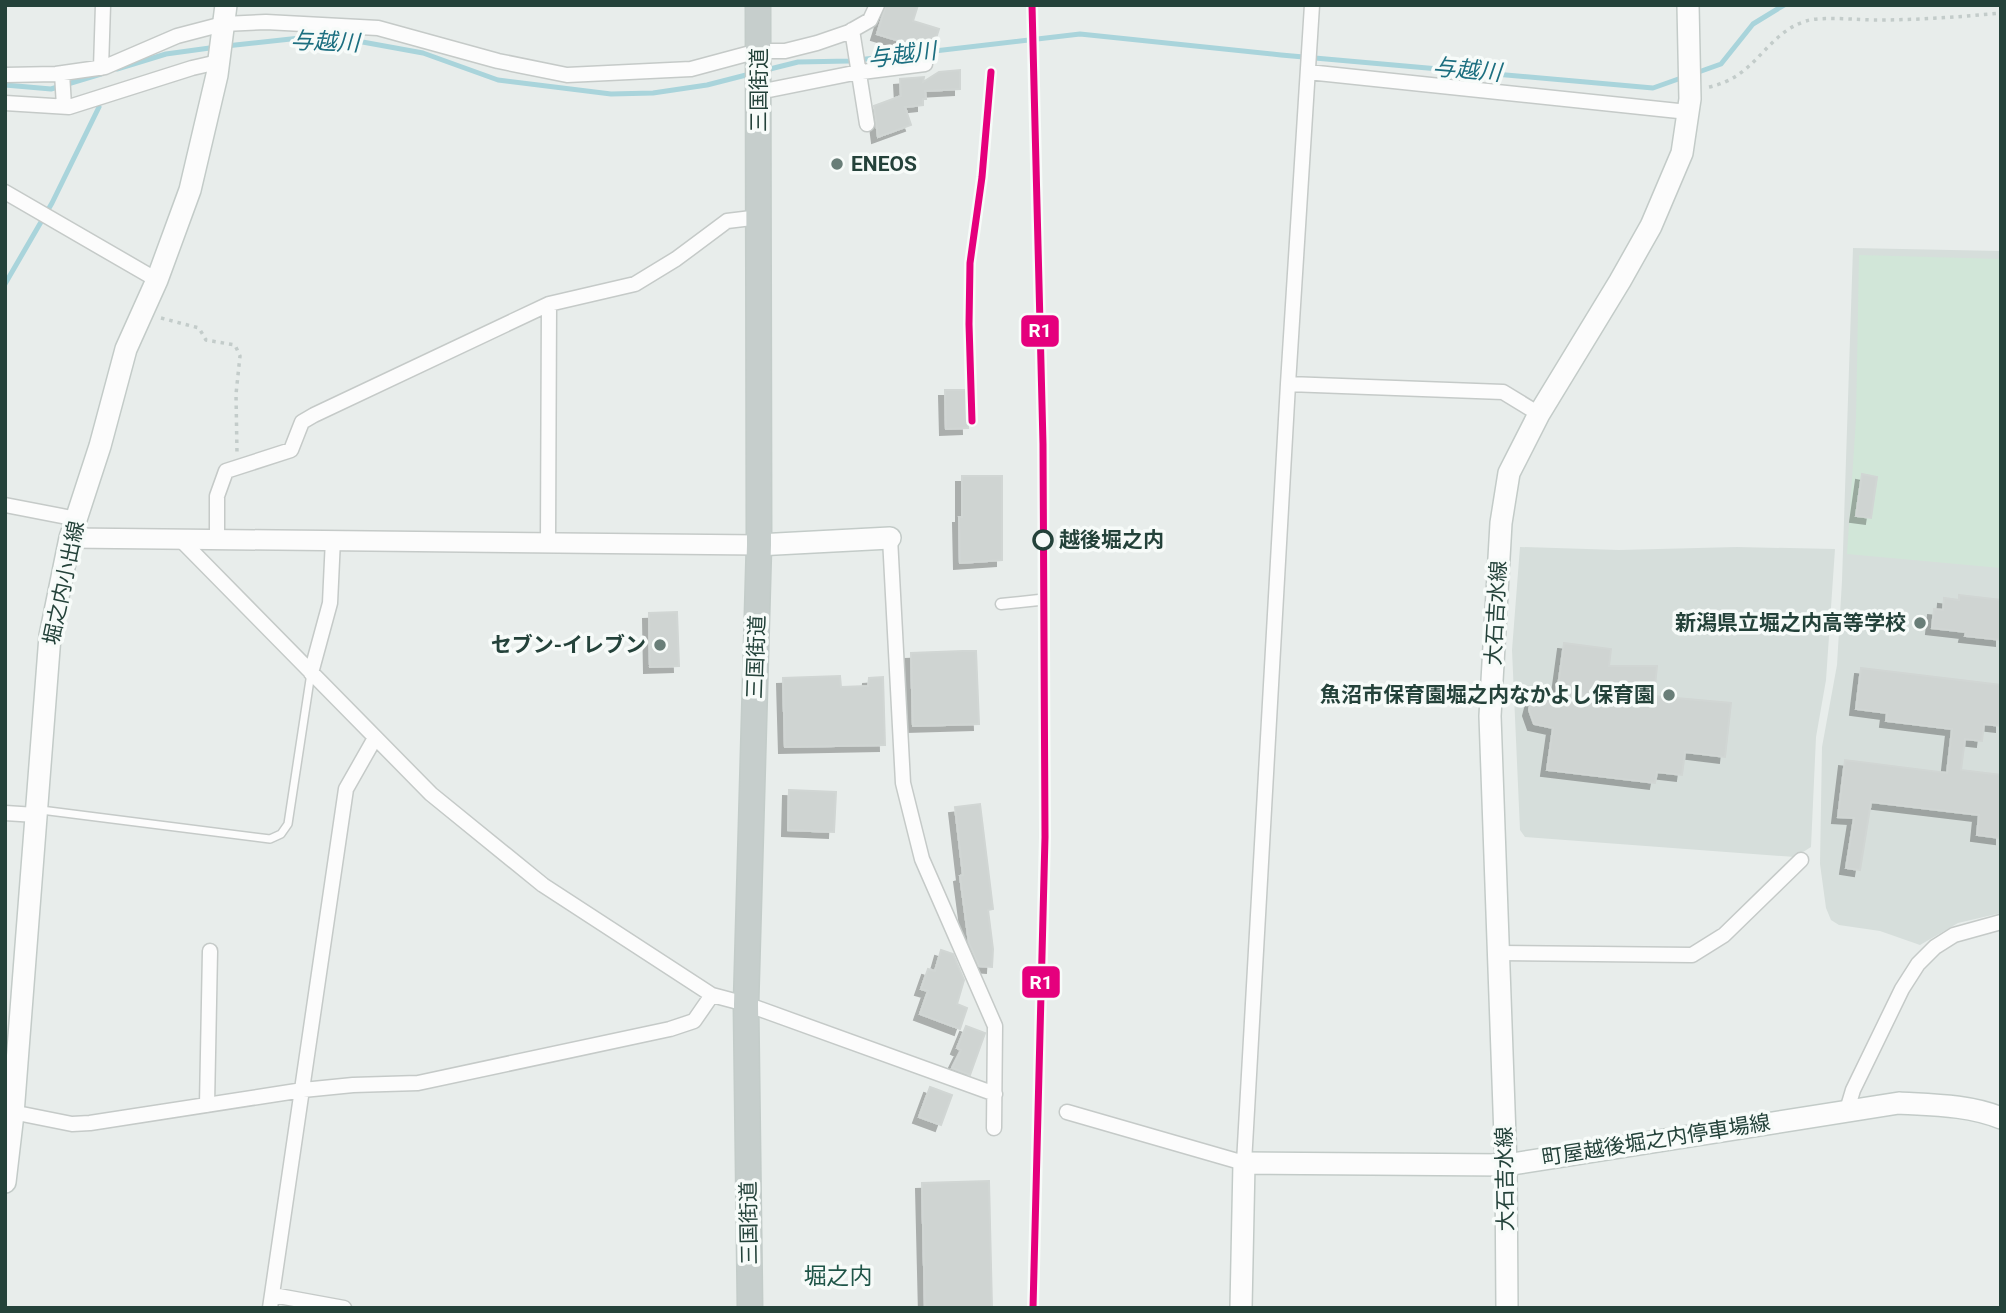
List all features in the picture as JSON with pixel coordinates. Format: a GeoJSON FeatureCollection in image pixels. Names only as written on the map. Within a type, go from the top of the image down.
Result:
{"type":"FeatureCollection","features":[{"type":"Feature","properties":{"kind":"highway","name":"三国街道"},"geometry":{"type":"LineString","coordinates":[[750,1308],[746,1004],[759,545],[758,5]]}},
{"type":"Feature","properties":{"kind":"main road","name":"大石吉水線"},"geometry":{"type":"LineString","coordinates":[[1507,1308],[1506,1164],[1490,716],[1501,523],[1509,473],[1539,414],[1651,226],[1682,153],[1689,101],[1688,5]]}},
{"type":"Feature","properties":{"kind":"main road","name":"堀之内小出線"},"geometry":{"type":"LineString","coordinates":[[5,1182],[50,636],[73,529],[127,349],[157,280],[190,190],[219,61],[224,21]]}},
{"type":"Feature","properties":{"kind":"main road"},"geometry":{"type":"LineString","coordinates":[[759,545],[890,538]]}},
{"type":"Feature","properties":{"kind":"main road","name":"町屋越後堀之内停車場線"},"geometry":{"type":"LineString","coordinates":[[1244,1163],[1506,1164],[1899,1103],[1948,1106],[2001,1118]]}},
{"type":"Feature","properties":{"kind":"main road"},"geometry":{"type":"LineString","coordinates":[[1241,1308],[1244,1163]]}},
{"type":"Feature","properties":{"kind":"street"},"geometry":{"type":"LineString","coordinates":[[101,68],[103,5]]}},
{"type":"Feature","properties":{"kind":"street"},"geometry":{"type":"LineString","coordinates":[[5,75],[62,74],[101,68],[177,36],[224,21],[378,28],[498,61],[567,75],[691,69],[758,51],[785,51],[852,30],[870,20],[877,5]]}},
{"type":"Feature","properties":{"kind":"street"},"geometry":{"type":"LineString","coordinates":[[1067,1112],[1244,1163],[1287,384],[1312,5]]}},
{"type":"Feature","properties":{"kind":"street"},"geometry":{"type":"LineString","coordinates":[[852,30],[867,124]]}},
{"type":"Feature","properties":{"kind":"street"},"geometry":{"type":"LineString","coordinates":[[5,103],[64,102],[128,89],[219,61]]}},
{"type":"Feature","properties":{"kind":"street"},"geometry":{"type":"LineString","coordinates":[[759,92],[860,71],[925,64]]}},
{"type":"Feature","properties":{"kind":"street"},"geometry":{"type":"LineString","coordinates":[[1308,72],[1689,101]]}},
{"type":"Feature","properties":{"kind":"street"},"geometry":{"type":"LineString","coordinates":[[62,74],[64,102]]}},
{"type":"Feature","properties":{"kind":"street"},"geometry":{"type":"LineString","coordinates":[[5,192],[157,280]]}},
{"type":"Feature","properties":{"kind":"street"},"geometry":{"type":"LineString","coordinates":[[216,539],[217,496],[226,471],[291,450],[302,422],[549,304],[635,284],[676,259],[727,221],[760,217]]}},
{"type":"Feature","properties":{"kind":"street"},"geometry":{"type":"LineString","coordinates":[[548,542],[549,304]]}},
{"type":"Feature","properties":{"kind":"street"},"geometry":{"type":"LineString","coordinates":[[1287,384],[1503,392],[1539,414]]}},
{"type":"Feature","properties":{"kind":"street"},"geometry":{"type":"LineString","coordinates":[[5,505],[73,529],[180,538],[759,545]]}},
{"type":"Feature","properties":{"kind":"street"},"geometry":{"type":"LineString","coordinates":[[180,538],[431,794],[542,885],[712,995],[746,1004],[995,1094]]}},
{"type":"Feature","properties":{"kind":"street"},"geometry":{"type":"LineString","coordinates":[[890,538],[903,783],[922,859],[995,1026],[994,1128]]}},
{"type":"Feature","properties":{"kind":"street"},"geometry":{"type":"LineString","coordinates":[[311,673],[330,603],[333,539]]}},
{"type":"Feature","properties":{"kind":"street"},"geometry":{"type":"LineString","coordinates":[[1001,604],[1039,600]]}},
{"type":"Feature","properties":{"kind":"street"},"geometry":{"type":"LineString","coordinates":[[344,1308],[271,1302],[346,789],[375,738]]}},
{"type":"Feature","properties":{"kind":"street"},"geometry":{"type":"LineString","coordinates":[[5,813],[36,813]]}},
{"type":"Feature","properties":{"kind":"street"},"geometry":{"type":"LineString","coordinates":[[1498,953],[1692,955],[1724,935],[1801,860]]}},
{"type":"Feature","properties":{"kind":"street"},"geometry":{"type":"LineString","coordinates":[[1847,1110],[1853,1090],[1897,998],[1918,964],[1935,947],[1954,935],[2001,922]]}},
{"type":"Feature","properties":{"kind":"street"},"geometry":{"type":"LineString","coordinates":[[206,1105],[210,951]]}},
{"type":"Feature","properties":{"kind":"street"},"geometry":{"type":"LineString","coordinates":[[9,1112],[72,1124],[90,1123],[303,1090],[418,1083],[670,1029],[694,1021],[712,995]]}},
{"type":"Feature","properties":{"kind":"lane"},"geometry":{"type":"LineString","coordinates":[[36,813],[270,839],[281,834],[288,824],[311,673]]}},
{"type":"Feature","properties":{"kind":"path"},"geometry":{"type":"LineString","coordinates":[[1689,101],[1743,74],[1779,36],[1807,20],[1935,20],[2001,13]]}},
{"type":"Feature","properties":{"kind":"path"},"geometry":{"type":"LineString","coordinates":[[142,314],[199,328],[206,340],[235,345],[240,356],[236,394],[237,466]]}},
{"type":"Feature","properties":{"kind":"shaded area","name":"新潟県立堀之内高等学校"},"geometry":{"type":"Polygon","coordinates":[[[1853,248],[2001,251],[2001,913],[1958,923],[1920,945],[1880,931],[1839,925],[1831,920],[1826,908],[1820,864],[1822,747],[1837,665],[1842,581],[1853,248]]]}},
{"type":"Feature","properties":{"kind":"shaded area","name":"魚沼市保育園堀之内なかよし保育園"},"geometry":{"type":"Polygon","coordinates":[[[1520,547],[1619,550],[1737,547],[1835,549],[1826,680],[1816,737],[1811,847],[1795,857],[1525,837],[1520,830],[1512,650],[1520,547]]]}},
{"type":"Feature","properties":{"kind":"green space"},"geometry":{"type":"Polygon","coordinates":[[[1859,255],[2001,259],[2001,568],[1847,554],[1856,419],[1859,255]]]}},
{"type":"Feature","properties":{"kind":"building"},"geometry":{"type":"Polygon","coordinates":[[[886,5],[918,5],[913,21],[939,29],[932,51],[877,34],[886,5]]]}},
{"type":"Feature","properties":{"kind":"building"},"geometry":{"type":"Polygon","coordinates":[[[960,70],[960,89],[925,91],[926,99],[923,99],[923,105],[905,107],[911,125],[878,137],[874,106],[901,96],[900,79],[924,77],[923,82],[939,72],[960,70]]]}},
{"type":"Feature","properties":{"kind":"building"},"geometry":{"type":"Polygon","coordinates":[[[945,390],[967,390],[968,428],[946,429],[945,390]]]}},
{"type":"Feature","properties":{"kind":"building"},"geometry":{"type":"Polygon","coordinates":[[[1862,474],[1877,477],[1871,518],[1856,516],[1862,474]]]}},
{"type":"Feature","properties":{"kind":"building"},"geometry":{"type":"Polygon","coordinates":[[[962,476],[1002,476],[1002,560],[960,563],[962,476]]]}},
{"type":"Feature","properties":{"kind":"building"},"geometry":{"type":"Polygon","coordinates":[[[1959,595],[2001,600],[2001,640],[1965,636],[1966,632],[1932,628],[1934,609],[1943,610],[1944,598],[1959,600],[1959,595]]]}},
{"type":"Feature","properties":{"kind":"building"},"geometry":{"type":"Polygon","coordinates":[[[677,612],[679,666],[650,667],[649,613],[677,612]]]}},
{"type":"Feature","properties":{"kind":"building"},"geometry":{"type":"Polygon","coordinates":[[[1564,643],[1611,649],[1609,666],[1657,666],[1654,696],[1731,703],[1725,757],[1685,752],[1682,775],[1657,772],[1655,783],[1547,770],[1553,728],[1534,724],[1529,710],[1531,702],[1540,694],[1557,694],[1564,643]]]}},
{"type":"Feature","properties":{"kind":"building"},"geometry":{"type":"Polygon","coordinates":[[[976,651],[979,724],[913,726],[911,653],[976,651]]]}},
{"type":"Feature","properties":{"kind":"building"},"geometry":{"type":"Polygon","coordinates":[[[1861,668],[2001,685],[2001,726],[1984,724],[1982,741],[1965,739],[1961,770],[2001,775],[2001,838],[1977,835],[1979,815],[1871,802],[1860,870],[1846,868],[1854,818],[1838,817],[1845,760],[1947,773],[1952,729],[1886,721],[1887,713],[1856,709],[1861,668]]]}},
{"type":"Feature","properties":{"kind":"building"},"geometry":{"type":"Polygon","coordinates":[[[840,676],[841,687],[868,686],[869,678],[883,677],[885,745],[785,747],[783,678],[840,676]]]}},
{"type":"Feature","properties":{"kind":"building"},"geometry":{"type":"Polygon","coordinates":[[[789,790],[836,792],[834,832],[788,830],[789,790]]]}},
{"type":"Feature","properties":{"kind":"building"},"geometry":{"type":"Polygon","coordinates":[[[980,804],[993,909],[988,910],[993,949],[992,967],[979,966],[969,943],[960,876],[963,875],[955,807],[980,804]]]}},
{"type":"Feature","properties":{"kind":"building"},"geometry":{"type":"Polygon","coordinates":[[[941,950],[953,954],[964,980],[957,1004],[967,1008],[960,1029],[920,1014],[928,991],[921,989],[928,969],[935,971],[941,950]]]}},
{"type":"Feature","properties":{"kind":"building"},"geometry":{"type":"Polygon","coordinates":[[[966,1026],[985,1033],[970,1075],[952,1068],[961,1050],[957,1048],[966,1026]]]}},
{"type":"Feature","properties":{"kind":"building"},"geometry":{"type":"Polygon","coordinates":[[[930,1087],[952,1095],[941,1125],[919,1117],[930,1087]]]}},
{"type":"Feature","properties":{"kind":"building"},"geometry":{"type":"Polygon","coordinates":[[[989,1181],[992,1308],[925,1308],[922,1183],[989,1181]]]}},
{"type":"Feature","properties":{"kind":"waterway","name":"与越川"},"geometry":{"type":"LineString","coordinates":[[1693,74],[1721,64],[1753,24],[1784,5]]}},
{"type":"Feature","properties":{"kind":"waterway","name":"与越川"},"geometry":{"type":"LineString","coordinates":[[766,70],[798,62],[849,61],[1080,34],[1653,88],[1684,77]]}},
{"type":"Feature","properties":{"kind":"waterway","name":"与越川"},"geometry":{"type":"LineString","coordinates":[[226,46],[300,38],[357,41],[423,53],[498,80],[611,94],[653,93],[707,85],[750,74]]}},
{"type":"Feature","properties":{"kind":"waterway","name":"与越川"},"geometry":{"type":"LineString","coordinates":[[117,69],[166,54],[217,47]]}},
{"type":"Feature","properties":{"kind":"waterway","name":"与越川"},"geometry":{"type":"LineString","coordinates":[[5,85],[51,89],[101,74]]}},
{"type":"Feature","properties":{"kind":"waterway"},"geometry":{"type":"LineString","coordinates":[[5,284],[52,203],[99,107]]}},
{"type":"Feature","properties":{"kind":"transit line","name":"R1"},"geometry":{"type":"LineString","coordinates":[[1032,5],[1043,444],[1045,837],[1033,1308]]}},
{"type":"Feature","properties":{"kind":"transit line","name":"R1"},"geometry":{"type":"LineString","coordinates":[[972,421],[970,263],[982,177],[991,72]]}},
{"type":"Feature","properties":{"kind":"place","name":"ENEOS"},"geometry":{"type":"Point","coordinates":[837,164]}},
{"type":"Feature","properties":{"kind":"place","name":"越後堀之内"},"geometry":{"type":"Point","coordinates":[1043,540]}},
{"type":"Feature","properties":{"kind":"place","name":"新潟県立堀之内高等学校"},"geometry":{"type":"Point","coordinates":[1920,623]}},
{"type":"Feature","properties":{"kind":"place","name":"セブン-イレブン"},"geometry":{"type":"Point","coordinates":[660,645]}},
{"type":"Feature","properties":{"kind":"place","name":"魚沼市保育園堀之内なかよし保育園"},"geometry":{"type":"Point","coordinates":[1669,695]}},
{"type":"Feature","properties":{"kind":"district","name":"堀之内"},"geometry":{"type":"Point","coordinates":[838,1276]}}]}
